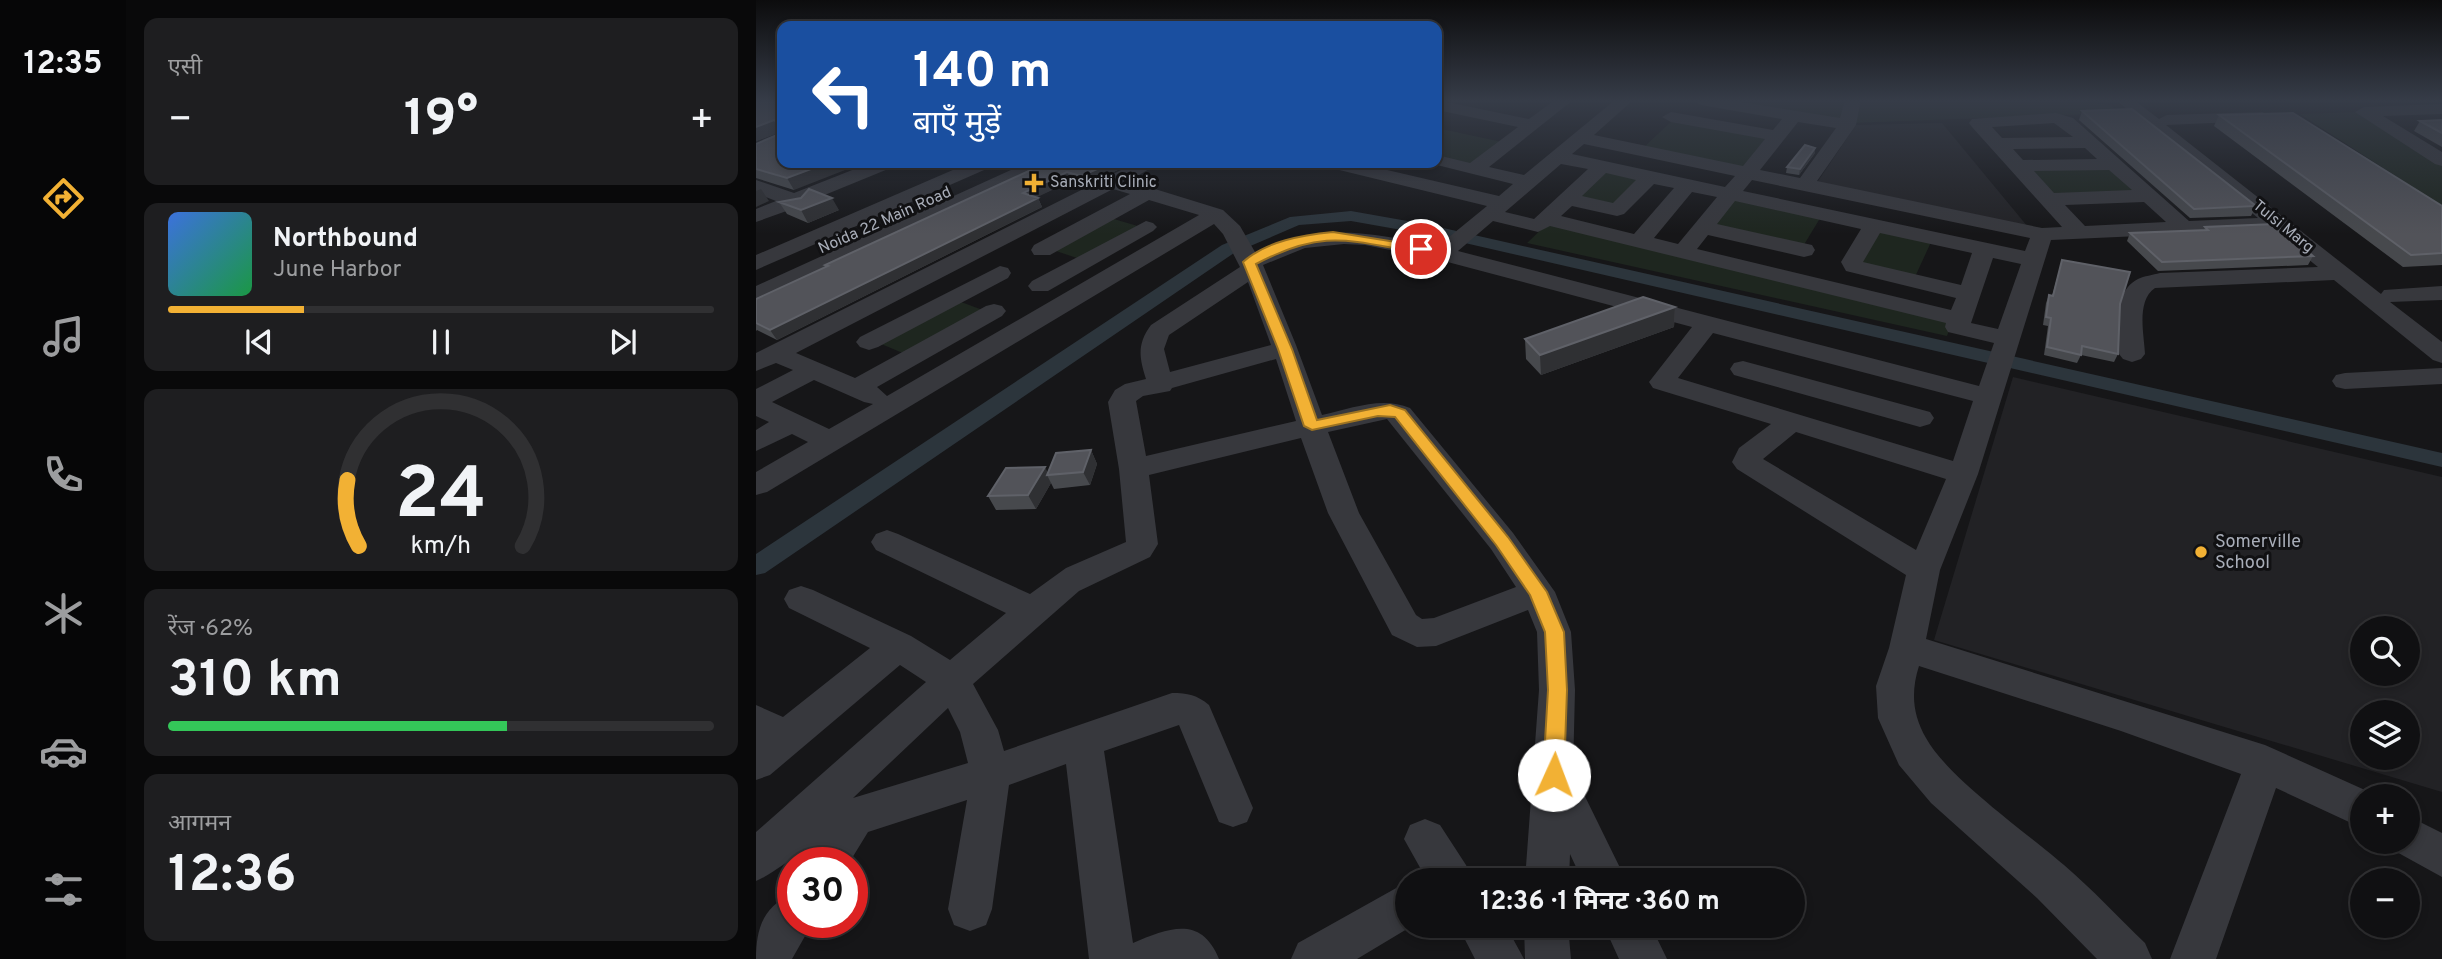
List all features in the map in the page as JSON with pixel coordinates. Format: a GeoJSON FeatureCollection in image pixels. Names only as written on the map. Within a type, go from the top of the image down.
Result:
{"type":"FeatureCollection","features":[{"type":"Feature","properties":{"kind":"street"},"geometry":{"type":"LineString","coordinates":[[1474,169],[1506,145]]}},
{"type":"Feature","properties":{"kind":"street"},"geometry":{"type":"LineString","coordinates":[[1447,249],[1572,145]]}},
{"type":"Feature","properties":{"kind":"street"},"geometry":{"type":"LineString","coordinates":[[1613,145],[2042,234],[2277,223]]}},
{"type":"Feature","properties":{"kind":"street"},"geometry":{"type":"LineString","coordinates":[[1638,150],[1643,145]]}},
{"type":"Feature","properties":{"kind":"street"},"geometry":{"type":"LineString","coordinates":[[1683,252],[1769,145]]}},
{"type":"Feature","properties":{"kind":"street"},"geometry":{"type":"LineString","coordinates":[[1805,185],[1833,145]]}},
{"type":"Feature","properties":{"kind":"street"},"geometry":{"type":"LineString","coordinates":[[1998,145],[2079,232]]}},
{"type":"Feature","properties":{"kind":"street"},"geometry":{"type":"LineString","coordinates":[[2092,145],[2185,227]]}},
{"type":"Feature","properties":{"kind":"street","name":"Tulsi Marg"},"geometry":{"type":"LineString","coordinates":[[2189,145],[2277,223],[2442,355]]}},
{"type":"Feature","properties":{"kind":"street","name":"Tulsi Marg"},"geometry":{"type":"LineString","coordinates":[[2196,145],[2442,335]]}},
{"type":"Feature","properties":{"kind":"street"},"geometry":{"type":"LineString","coordinates":[[2417,145],[2442,160]]}},
{"type":"Feature","properties":{"kind":"street"},"geometry":{"type":"LineString","coordinates":[[1557,157],[2034,260]]}},
{"type":"Feature","properties":{"kind":"street"},"geometry":{"type":"LineString","coordinates":[[1442,162],[1528,182]]}},
{"type":"Feature","properties":{"kind":"street"},"geometry":{"type":"LineString","coordinates":[[2017,166],[2114,164]]}},
{"type":"Feature","properties":{"kind":"street"},"geometry":{"type":"LineString","coordinates":[[1352,168],[1496,208],[1535,226],[1546,219],[1602,166]]}},
{"type":"Feature","properties":{"kind":"street"},"geometry":{"type":"LineString","coordinates":[[756,216],[874,168]]}},
{"type":"Feature","properties":{"kind":"street","name":"Noida 22 Main Road"},"geometry":{"type":"LineString","coordinates":[[756,263],[865,230],[976,168]]}},
{"type":"Feature","properties":{"kind":"street","name":"Noida 22 Main Road"},"geometry":{"type":"LineString","coordinates":[[756,280],[1004,168]]}},
{"type":"Feature","properties":{"kind":"street"},"geometry":{"type":"LineString","coordinates":[[756,295],[865,230],[1028,168]]}},
{"type":"Feature","properties":{"kind":"street"},"geometry":{"type":"LineString","coordinates":[[765,358],[1139,168]]}},
{"type":"Feature","properties":{"kind":"street"},"geometry":{"type":"LineString","coordinates":[[1617,211],[1650,177]]}},
{"type":"Feature","properties":{"kind":"street"},"geometry":{"type":"LineString","coordinates":[[1111,182],[1216,214],[1229,225],[1285,349],[1338,500],[1404,625],[1417,633],[1436,632],[1538,592]]}},
{"type":"Feature","properties":{"kind":"street"},"geometry":{"type":"LineString","coordinates":[[1639,242],[1688,185]]}},
{"type":"Feature","properties":{"kind":"street"},"geometry":{"type":"LineString","coordinates":[[756,186],[865,230]]}},
{"type":"Feature","properties":{"kind":"street"},"geometry":{"type":"LineString","coordinates":[[1788,277],[1840,192]]}},
{"type":"Feature","properties":{"kind":"street"},"geometry":{"type":"LineString","coordinates":[[1042,250],[1147,193]]}},
{"type":"Feature","properties":{"kind":"street"},"geometry":{"type":"LineString","coordinates":[[2048,199],[2150,196]]}},
{"type":"Feature","properties":{"kind":"street"},"geometry":{"type":"LineString","coordinates":[[1568,199],[1658,220]]}},
{"type":"Feature","properties":{"kind":"street"},"geometry":{"type":"LineString","coordinates":[[756,485],[1216,214]]}},
{"type":"Feature","properties":{"kind":"street"},"geometry":{"type":"LineString","coordinates":[[1107,215],[1179,236]]}},
{"type":"Feature","properties":{"kind":"street"},"geometry":{"type":"LineString","coordinates":[[1546,219],[1960,319]]}},
{"type":"Feature","properties":{"kind":"street"},"geometry":{"type":"LineString","coordinates":[[1874,225],[1852,262],[1854,266],[1969,293]]}},
{"type":"Feature","properties":{"kind":"street"},"geometry":{"type":"LineString","coordinates":[[1040,286],[1146,227]]}},
{"type":"Feature","properties":{"kind":"street"},"geometry":{"type":"LineString","coordinates":[[1702,227],[1804,250]]}},
{"type":"Feature","properties":{"kind":"street"},"geometry":{"type":"LineString","coordinates":[[2042,234],[1963,474],[1924,570],[1907,648],[1895,686],[1897,718],[1913,753],[1945,790],[2052,883],[2129,959]]}},
{"type":"Feature","properties":{"kind":"street"},"geometry":{"type":"LineString","coordinates":[[1161,385],[1150,346],[1160,330],[1245,256],[1306,238],[1333,235],[1447,249],[1708,323],[1935,383],[1999,364]]}},
{"type":"Feature","properties":{"kind":"street"},"geometry":{"type":"LineString","coordinates":[[1004,237],[1082,262]]}},
{"type":"Feature","properties":{"kind":"street"},"geometry":{"type":"LineString","coordinates":[[1917,282],[1937,239]]}},
{"type":"Feature","properties":{"kind":"street"},"geometry":{"type":"LineString","coordinates":[[1985,249],[1957,327],[1999,364]]}},
{"type":"Feature","properties":{"kind":"street"},"geometry":{"type":"LineString","coordinates":[[960,259],[1074,298]]}},
{"type":"Feature","properties":{"kind":"street"},"geometry":{"type":"LineString","coordinates":[[869,342],[1000,273]]}},
{"type":"Feature","properties":{"kind":"street"},"geometry":{"type":"LineString","coordinates":[[2132,354],[2133,300],[2136,291],[2144,284],[2160,280],[2340,273]]}},
{"type":"Feature","properties":{"kind":"street"},"geometry":{"type":"LineString","coordinates":[[2392,295],[2442,293]]}},
{"type":"Feature","properties":{"kind":"street"},"geometry":{"type":"LineString","coordinates":[[954,297],[1029,324]]}},
{"type":"Feature","properties":{"kind":"street"},"geometry":{"type":"LineString","coordinates":[[856,388],[994,312]]}},
{"type":"Feature","properties":{"kind":"street"},"geometry":{"type":"LineString","coordinates":[[1708,323],[1662,382],[1963,474]]}},
{"type":"Feature","properties":{"kind":"street"},"geometry":{"type":"LineString","coordinates":[[830,326],[909,358]]}},
{"type":"Feature","properties":{"kind":"street"},"geometry":{"type":"LineString","coordinates":[[1721,400],[1765,338]]}},
{"type":"Feature","properties":{"kind":"street"},"geometry":{"type":"LineString","coordinates":[[767,850],[952,680],[1059,588],[1080,575],[1139,549],[1142,544],[1134,469],[1122,402],[1125,396],[1134,390],[1161,385],[1285,349]]}},
{"type":"Feature","properties":{"kind":"street"},"geometry":{"type":"LineString","coordinates":[[765,358],[813,370],[894,404]]}},
{"type":"Feature","properties":{"kind":"street"},"geometry":{"type":"LineString","coordinates":[[1743,369],[1920,418]]}},
{"type":"Feature","properties":{"kind":"street"},"geometry":{"type":"LineString","coordinates":[[756,403],[813,370]]}},
{"type":"Feature","properties":{"kind":"street"},"geometry":{"type":"LineString","coordinates":[[2345,381],[2442,376]]}},
{"type":"Feature","properties":{"kind":"street"},"geometry":{"type":"LineString","coordinates":[[1904,456],[1935,383]]}},
{"type":"Feature","properties":{"kind":"street"},"geometry":{"type":"LineString","coordinates":[[756,403],[830,441]]}},
{"type":"Feature","properties":{"kind":"street"},"geometry":{"type":"LineString","coordinates":[[1134,469],[1378,411],[1390,410],[1400,414],[1502,541],[1538,592],[1554,632],[1558,690],[1548,868]]}},
{"type":"Feature","properties":{"kind":"street"},"geometry":{"type":"LineString","coordinates":[[756,442],[791,422]]}},
{"type":"Feature","properties":{"kind":"street"},"geometry":{"type":"LineString","coordinates":[[1792,422],[1749,455],[1747,462],[1924,570]]}},
{"type":"Feature","properties":{"kind":"street"},"geometry":{"type":"LineString","coordinates":[[887,542],[1035,611]]}},
{"type":"Feature","properties":{"kind":"street"},"geometry":{"type":"LineString","coordinates":[[801,599],[898,646],[952,680],[979,730],[991,774],[970,909]]}},
{"type":"Feature","properties":{"kind":"street"},"geometry":{"type":"LineString","coordinates":[[756,762],[771,730],[898,646]]}},
{"type":"Feature","properties":{"kind":"street"},"geometry":{"type":"LineString","coordinates":[[1907,648],[2068,697],[2265,763],[2316,784],[2350,802]]}},
{"type":"Feature","properties":{"kind":"street"},"geometry":{"type":"LineString","coordinates":[[767,850],[854,817],[991,774],[1172,709],[1187,709],[1196,717],[1233,808]]}},
{"type":"Feature","properties":{"kind":"street"},"geometry":{"type":"LineString","coordinates":[[1083,741],[1112,958],[1116,959]]}},
{"type":"Feature","properties":{"kind":"street"},"geometry":{"type":"LineString","coordinates":[[2193,959],[2265,763]]}},
{"type":"Feature","properties":{"kind":"street"},"geometry":{"type":"LineString","coordinates":[[1554,775],[1598,868]]}},
{"type":"Feature","properties":{"kind":"street"},"geometry":{"type":"LineString","coordinates":[[835,847],[854,817]]}},
{"type":"Feature","properties":{"kind":"street"},"geometry":{"type":"LineString","coordinates":[[1425,839],[1442,868]]}},
{"type":"Feature","properties":{"kind":"street"},"geometry":{"type":"LineString","coordinates":[[2420,843],[2442,856]]}},
{"type":"Feature","properties":{"kind":"street"},"geometry":{"type":"LineString","coordinates":[[1314,959],[1395,911]]}},
{"type":"Feature","properties":{"kind":"street"},"geometry":{"type":"LineString","coordinates":[[766,959],[779,938]]}},
{"type":"Feature","properties":{"kind":"street"},"geometry":{"type":"LineString","coordinates":[[1488,938],[1501,959]]}},
{"type":"Feature","properties":{"kind":"street"},"geometry":{"type":"LineString","coordinates":[[1547,938],[1548,959]]}},
{"type":"Feature","properties":{"kind":"street"},"geometry":{"type":"LineString","coordinates":[[1633,938],[1644,959]]}},
{"type":"Feature","properties":{"kind":"street"},"geometry":{"type":"LineString","coordinates":[[1149,959],[1187,950],[1196,959]]}},
{"type":"Feature","properties":{"kind":"shaded area"},"geometry":{"type":"Polygon","coordinates":[[[1442,145],[1498,145],[1469,166],[1442,160],[1442,145]]]}},
{"type":"Feature","properties":{"kind":"shaded area"},"geometry":{"type":"Polygon","coordinates":[[[1647,145],[1763,145],[1743,169],[1642,149],[1647,145]]]}},
{"type":"Feature","properties":{"kind":"shaded area"},"geometry":{"type":"Polygon","coordinates":[[[1843,145],[1960,145],[2028,227],[1816,184],[1843,145]]]}},
{"type":"Feature","properties":{"kind":"shaded area"},"geometry":{"type":"Polygon","coordinates":[[[2347,145],[2415,145],[2442,161],[2442,206],[2347,145]]]}},
{"type":"Feature","properties":{"kind":"shaded area"},"geometry":{"type":"Polygon","coordinates":[[[2108,166],[2137,194],[2050,197],[2026,169],[2108,166]]]}},
{"type":"Feature","properties":{"kind":"shaded area"},"geometry":{"type":"Polygon","coordinates":[[[1603,168],[1647,177],[1616,209],[1571,198],[1603,168]]]}},
{"type":"Feature","properties":{"kind":"shaded area"},"geometry":{"type":"Polygon","coordinates":[[[1731,196],[1822,215],[1802,248],[1706,227],[1731,196]]]}},
{"type":"Feature","properties":{"kind":"shaded area"},"geometry":{"type":"Polygon","coordinates":[[[1107,217],[1141,227],[1083,260],[1047,248],[1107,217]]]}},
{"type":"Feature","properties":{"kind":"shaded area"},"geometry":{"type":"Polygon","coordinates":[[[1548,223],[1953,320],[1947,336],[1527,243],[1548,223]]]}},
{"type":"Feature","properties":{"kind":"shaded area"},"geometry":{"type":"Polygon","coordinates":[[[1877,228],[1932,240],[1914,279],[1856,266],[1877,228]]]}},
{"type":"Feature","properties":{"kind":"shaded area"},"geometry":{"type":"Polygon","coordinates":[[[953,299],[988,312],[910,356],[874,341],[953,299]]]}},
{"type":"Feature","properties":{"kind":"shaded area","name":"Somerville School"},"geometry":{"type":"Polygon","coordinates":[[[2013,377],[2442,477],[2442,792],[2368,770],[2420,770],[2420,700],[2350,700],[2350,764],[1934,640],[2013,377]]]}},
{"type":"Feature","properties":{"kind":"building"},"geometry":{"type":"Polygon","coordinates":[[[756,145],[777,145],[777,168],[814,168],[787,178],[756,169],[756,145]]]}},
{"type":"Feature","properties":{"kind":"building"},"geometry":{"type":"Polygon","coordinates":[[[1805,145],[1815,148],[1800,169],[1787,167],[1805,145]]]}},
{"type":"Feature","properties":{"kind":"building"},"geometry":{"type":"Polygon","coordinates":[[[2121,145],[2178,145],[2256,206],[2194,209],[2121,145]]]}},
{"type":"Feature","properties":{"kind":"building"},"geometry":{"type":"Polygon","coordinates":[[[2260,145],[2344,145],[2442,206],[2442,253],[2411,255],[2260,145]]]}},
{"type":"Feature","properties":{"kind":"building"},"geometry":{"type":"Polygon","coordinates":[[[1035,168],[1099,168],[1081,176],[1067,172],[1023,193],[1038,198],[770,330],[756,323],[756,299],[828,266],[825,265],[1035,168]]]}},
{"type":"Feature","properties":{"kind":"building"},"geometry":{"type":"Polygon","coordinates":[[[809,189],[832,198],[801,210],[779,202],[801,198],[809,189]]]}},
{"type":"Feature","properties":{"kind":"building"},"geometry":{"type":"Polygon","coordinates":[[[2275,224],[2313,256],[2162,262],[2130,233],[2208,230],[2205,227],[2275,224]]]}},
{"type":"Feature","properties":{"kind":"building"},"geometry":{"type":"Polygon","coordinates":[[[2062,260],[2130,272],[2120,304],[2118,354],[2082,346],[2081,355],[2047,347],[2051,318],[2046,317],[2049,295],[2053,296],[2062,260]]]}},
{"type":"Feature","properties":{"kind":"building"},"geometry":{"type":"Polygon","coordinates":[[[1643,297],[1675,307],[1540,355],[1525,339],[1643,297]]]}},
{"type":"Feature","properties":{"kind":"building"},"geometry":{"type":"Polygon","coordinates":[[[1091,450],[1083,472],[1047,475],[1056,453],[1091,450]]]}},
{"type":"Feature","properties":{"kind":"building"},"geometry":{"type":"Polygon","coordinates":[[[1045,467],[1028,495],[988,496],[1006,468],[1045,467]]]}},
{"type":"Feature","properties":{"kind":"waterway"},"geometry":{"type":"LineString","coordinates":[[756,566],[1228,249],[1296,220],[1351,216],[1430,230],[2442,460]]}},
{"type":"Feature","properties":{"kind":"place","name":"Sanskriti Clinic"},"geometry":{"type":"Point","coordinates":[1034,183]}},
{"type":"Feature","properties":{"kind":"place","name":"Somerville School"},"geometry":{"type":"Point","coordinates":[2201,552]}},
{"type":"Feature","properties":{"kind":"route"},"geometry":{"type":"LineString","coordinates":[[1421,249],[1333,235],[1306,238],[1249,262],[1301,390],[1312,426],[1378,411],[1390,410],[1400,414],[1502,541],[1538,592],[1554,632],[1558,690],[1554,775]]}}]}
